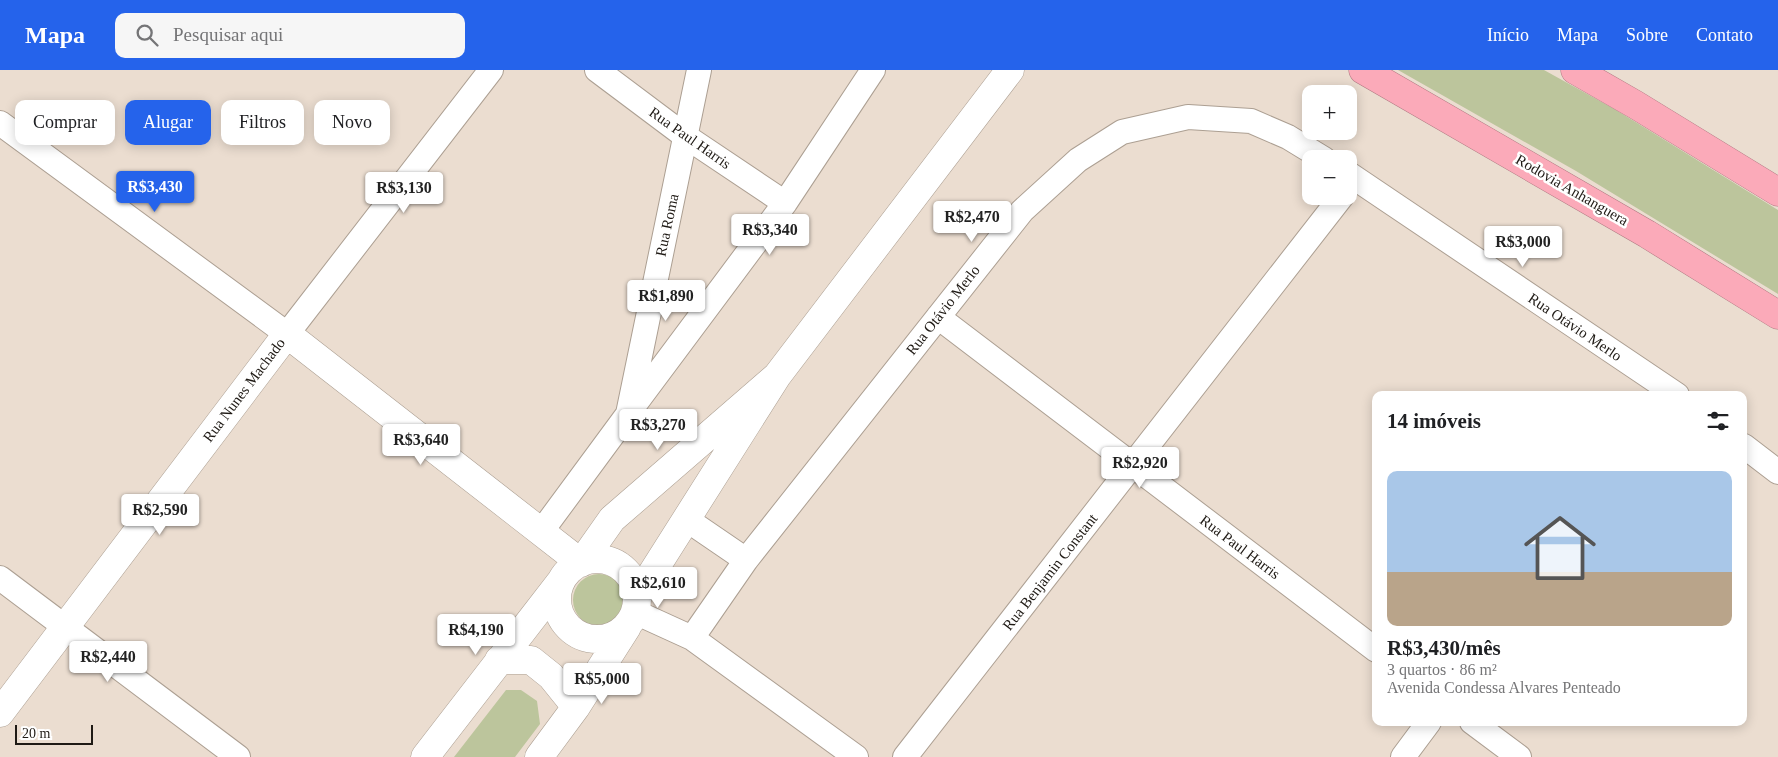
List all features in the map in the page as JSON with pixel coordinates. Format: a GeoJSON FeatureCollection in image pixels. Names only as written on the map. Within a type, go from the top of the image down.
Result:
{"type":"FeatureCollection","features":[{"type":"Feature","properties":{"kind":"highway","name":"Rodovia Anhanguera"},"geometry":{"type":"LineString","coordinates":[[1363,70],[1647,234],[1778,315]]}},
{"type":"Feature","properties":{"kind":"highway"},"geometry":{"type":"LineString","coordinates":[[1575,70],[1778,192]]}},
{"type":"Feature","properties":{"kind":"street","name":"Rua Nunes Machado"},"geometry":{"type":"LineString","coordinates":[[0,713],[287,334],[492,70]]}},
{"type":"Feature","properties":{"kind":"street","name":"Rua Paul Harris"},"geometry":{"type":"LineString","coordinates":[[597,70],[685,136],[785,203]]}},
{"type":"Feature","properties":{"kind":"street","name":"Rua Roma"},"geometry":{"type":"LineString","coordinates":[[541,532],[628,414],[699,70]]}},
{"type":"Feature","properties":{"kind":"street"},"geometry":{"type":"LineString","coordinates":[[628,414],[785,203],[873,70]]}},
{"type":"Feature","properties":{"kind":"street"},"geometry":{"type":"LineString","coordinates":[[539,757],[576,707],[686,519],[777,376],[1010,70]]}},
{"type":"Feature","properties":{"kind":"street","name":"Rua Otávio Merlo"},"geometry":{"type":"LineString","coordinates":[[692,638],[746,560],[1022,212],[1078,160],[1122,132],[1188,117],[1251,121],[1288,137],[1309,150]]}},
{"type":"Feature","properties":{"kind":"street"},"geometry":{"type":"LineString","coordinates":[[0,123],[287,334],[581,563]]}},
{"type":"Feature","properties":{"kind":"street","name":"Rua Otávio Merlo"},"geometry":{"type":"LineString","coordinates":[[1357,189],[1670,391]]}},
{"type":"Feature","properties":{"kind":"street","name":"Rua Benjamin Constant"},"geometry":{"type":"LineString","coordinates":[[905,757],[1133,466],[1333,205]]}},
{"type":"Feature","properties":{"kind":"street","name":"Rua Paul Harris"},"geometry":{"type":"LineString","coordinates":[[938,317],[1372,647]]}},
{"type":"Feature","properties":{"kind":"street"},"geometry":{"type":"LineString","coordinates":[[581,563],[612,519],[777,376]]}},
{"type":"Feature","properties":{"kind":"street"},"geometry":{"type":"LineString","coordinates":[[1747,448],[1778,472]]}},
{"type":"Feature","properties":{"kind":"street"},"geometry":{"type":"LineString","coordinates":[[686,519],[746,560]]}},
{"type":"Feature","properties":{"kind":"street"},"geometry":{"type":"LineString","coordinates":[[426,757],[499,660],[561,581],[570,570],[581,563],[593,560],[606,560],[618,565],[628,573],[635,584],[633,612],[616,634],[605,639],[592,639],[580,636],[569,628],[562,618],[558,606],[557,593],[561,581]]}},
{"type":"Feature","properties":{"kind":"street"},"geometry":{"type":"LineString","coordinates":[[0,578],[238,757]]}},
{"type":"Feature","properties":{"kind":"street"},"geometry":{"type":"LineString","coordinates":[[633,612],[692,638],[856,757]]}},
{"type":"Feature","properties":{"kind":"street"},"geometry":{"type":"LineString","coordinates":[[499,660],[531,660],[551,676],[576,707]]}},
{"type":"Feature","properties":{"kind":"street"},"geometry":{"type":"LineString","coordinates":[[1403,757],[1426,726]]}},
{"type":"Feature","properties":{"kind":"street"},"geometry":{"type":"LineString","coordinates":[[1477,726],[1520,757]]}},
{"type":"Feature","properties":{"kind":"green space"},"geometry":{"type":"Polygon","coordinates":[[[1398,70],[1544,70],[1616,110],[1778,210],[1778,294],[1576,171],[1398,70]]]}},
{"type":"Feature","properties":{"kind":"green space"},"geometry":{"type":"Polygon","coordinates":[[[599,574],[609,576],[617,582],[623,590],[625,600],[623,610],[617,618],[609,624],[599,626],[589,624],[581,618],[575,610],[573,600],[575,590],[581,582],[589,576],[599,574]]]}},
{"type":"Feature","properties":{"kind":"green space"},"geometry":{"type":"Polygon","coordinates":[[[506,690],[521,690],[537,701],[540,724],[515,757],[454,757],[506,690]]]}}]}
